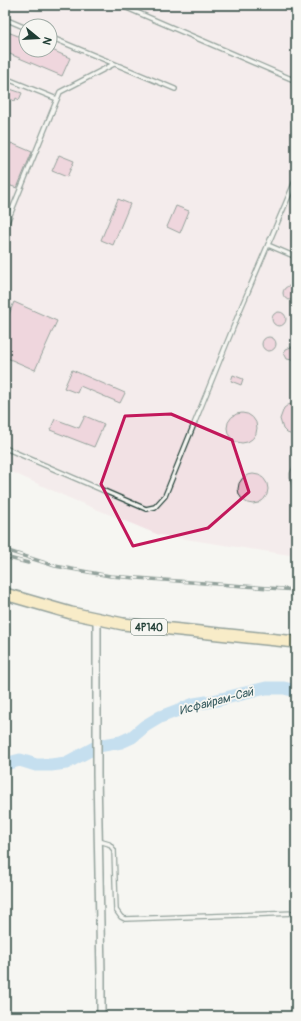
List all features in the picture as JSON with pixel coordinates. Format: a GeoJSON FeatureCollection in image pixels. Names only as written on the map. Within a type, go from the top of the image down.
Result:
{"type":"FeatureCollection","features":[{"type":"Feature","properties":{"kind":"main road","name":"4P140"},"geometry":{"type":"LineString","coordinates":[[5,594],[71,613],[131,625],[296,642]]}},
{"type":"Feature","properties":{"kind":"street"},"geometry":{"type":"LineString","coordinates":[[97,619],[101,1016]]}},
{"type":"Feature","properties":{"kind":"lane"},"geometry":{"type":"LineString","coordinates":[[120,5],[296,81]]}},
{"type":"Feature","properties":{"kind":"lane"},"geometry":{"type":"LineString","coordinates":[[5,19],[18,25]]}},
{"type":"Feature","properties":{"kind":"lane"},"geometry":{"type":"LineString","coordinates":[[58,40],[175,89]]}},
{"type":"Feature","properties":{"kind":"lane"},"geometry":{"type":"LineString","coordinates":[[5,227],[60,92],[114,64]]}},
{"type":"Feature","properties":{"kind":"lane"},"geometry":{"type":"LineString","coordinates":[[5,78],[57,99]]}},
{"type":"Feature","properties":{"kind":"lane"},"geometry":{"type":"LineString","coordinates":[[5,448],[146,509],[155,507],[165,496],[241,308],[296,179]]}},
{"type":"Feature","properties":{"kind":"lane"},"geometry":{"type":"LineString","coordinates":[[268,245],[296,257]]}},
{"type":"Feature","properties":{"kind":"lane"},"geometry":{"type":"LineString","coordinates":[[99,840],[109,844],[114,850],[116,910],[124,919],[296,914]]}},
{"type":"Feature","properties":{"kind":"highlighted area"},"geometry":{"type":"Polygon","coordinates":[[[171,414],[232,440],[249,492],[208,528],[133,546],[101,484],[125,416],[171,414]]]}},
{"type":"Feature","properties":{"kind":"shaded area"},"geometry":{"type":"Polygon","coordinates":[[[5,5],[296,5],[296,556],[159,535],[69,498],[5,469],[5,5]]]}},
{"type":"Feature","properties":{"kind":"building"},"geometry":{"type":"Polygon","coordinates":[[[5,31],[18,36],[18,57],[5,52],[5,31]]]}},
{"type":"Feature","properties":{"kind":"building"},"geometry":{"type":"Polygon","coordinates":[[[58,53],[70,58],[62,76],[19,58],[58,58],[58,53]]]}},
{"type":"Feature","properties":{"kind":"building"},"geometry":{"type":"Polygon","coordinates":[[[10,89],[22,93],[19,100],[16,98],[15,101],[7,98],[10,89]]]}},
{"type":"Feature","properties":{"kind":"building"},"geometry":{"type":"Polygon","coordinates":[[[11,143],[32,152],[17,188],[5,184],[5,156],[11,143]]]}},
{"type":"Feature","properties":{"kind":"building"},"geometry":{"type":"Polygon","coordinates":[[[59,155],[74,161],[67,177],[52,171],[59,155]]]}},
{"type":"Feature","properties":{"kind":"building"},"geometry":{"type":"Polygon","coordinates":[[[118,199],[130,204],[113,245],[101,240],[118,199]]]}},
{"type":"Feature","properties":{"kind":"building"},"geometry":{"type":"Polygon","coordinates":[[[176,206],[189,211],[180,233],[167,227],[176,206]]]}},
{"type":"Feature","properties":{"kind":"building"},"geometry":{"type":"Polygon","coordinates":[[[290,286],[295,288],[297,293],[295,298],[290,300],[285,298],[283,293],[285,288],[290,286]]]}},
{"type":"Feature","properties":{"kind":"building"},"geometry":{"type":"Polygon","coordinates":[[[14,302],[57,321],[35,370],[5,357],[5,324],[14,302]]]}},
{"type":"Feature","properties":{"kind":"building"},"geometry":{"type":"Polygon","coordinates":[[[279,312],[284,314],[286,319],[284,324],[279,326],[274,324],[272,319],[274,314],[279,312]]]}},
{"type":"Feature","properties":{"kind":"building"},"geometry":{"type":"Polygon","coordinates":[[[269,337],[274,339],[276,344],[274,349],[269,351],[264,349],[262,344],[264,339],[269,337]]]}},
{"type":"Feature","properties":{"kind":"building"},"geometry":{"type":"Polygon","coordinates":[[[291,347],[296,348],[296,358],[292,360],[287,359],[284,353],[286,349],[291,347]]]}},
{"type":"Feature","properties":{"kind":"building"},"geometry":{"type":"Polygon","coordinates":[[[72,370],[125,393],[120,403],[80,386],[77,393],[64,388],[72,370]]]}},
{"type":"Feature","properties":{"kind":"building"},"geometry":{"type":"Polygon","coordinates":[[[233,375],[243,379],[241,385],[231,381],[233,375]]]}},
{"type":"Feature","properties":{"kind":"building"},"geometry":{"type":"Polygon","coordinates":[[[296,402],[296,436],[287,433],[283,429],[280,419],[284,408],[296,402]]]}},
{"type":"Feature","properties":{"kind":"building"},"geometry":{"type":"Polygon","coordinates":[[[242,413],[253,417],[257,428],[253,439],[242,443],[231,439],[227,428],[231,417],[242,413]]]}},
{"type":"Feature","properties":{"kind":"building"},"geometry":{"type":"Polygon","coordinates":[[[85,416],[104,424],[94,447],[50,430],[55,419],[79,428],[85,416]]]}},
{"type":"Feature","properties":{"kind":"building"},"geometry":{"type":"Polygon","coordinates":[[[296,460],[296,496],[294,496],[290,473],[296,460]]]}},
{"type":"Feature","properties":{"kind":"building"},"geometry":{"type":"Polygon","coordinates":[[[253,474],[264,478],[268,489],[264,500],[253,504],[242,500],[238,489],[242,478],[253,474]]]}},
{"type":"Feature","properties":{"kind":"waterway","name":"Исфайрам-Сай"},"geometry":{"type":"LineString","coordinates":[[5,764],[20,760],[36,765],[66,763],[98,746],[121,742],[132,737],[145,726],[160,717],[194,704],[266,688],[284,688],[296,691]]}},
{"type":"Feature","properties":{"kind":"railway"},"geometry":{"type":"LineString","coordinates":[[5,550],[55,566],[110,576],[296,590]]}},
{"type":"Feature","properties":{"kind":"railway"},"geometry":{"type":"LineString","coordinates":[[5,557],[28,563]]}}]}
